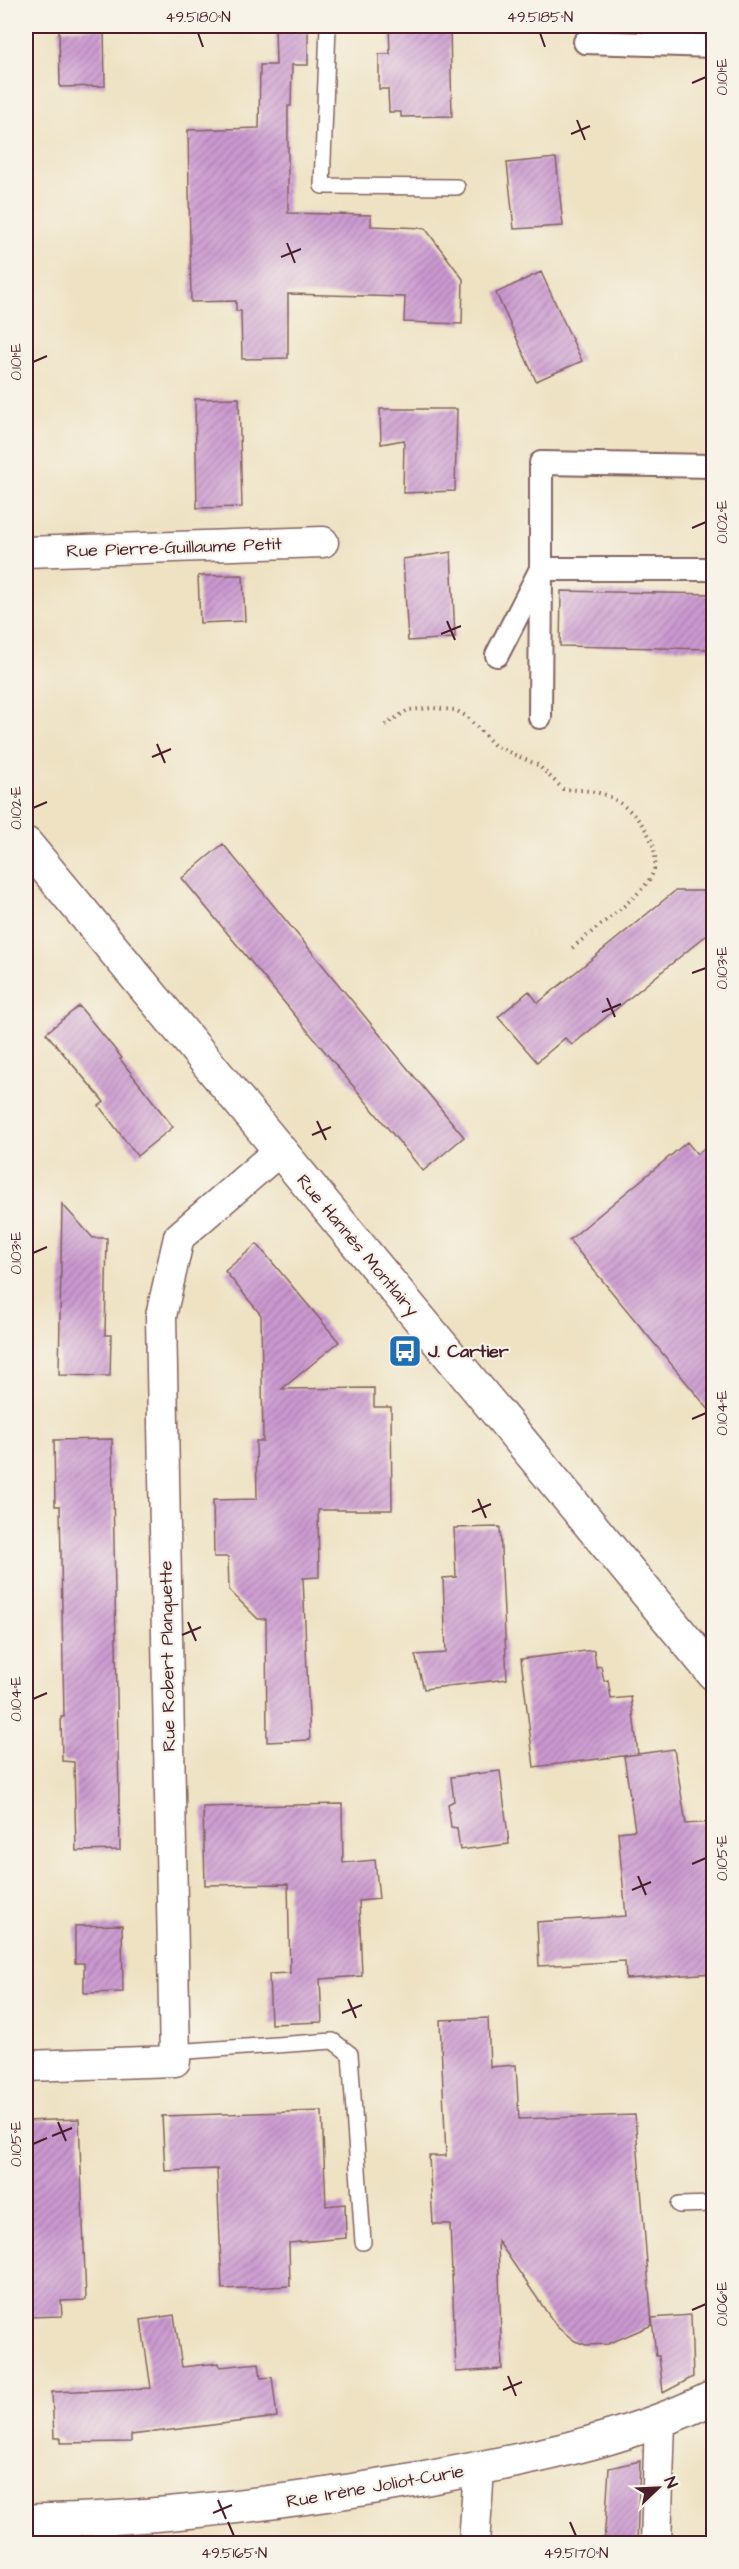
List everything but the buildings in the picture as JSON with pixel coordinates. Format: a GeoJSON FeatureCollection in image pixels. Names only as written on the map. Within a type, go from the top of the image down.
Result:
{"type":"FeatureCollection","features":[{"type":"Feature","properties":{"kind":"street"},"geometry":{"type":"LineString","coordinates":[[585,42],[714,46]]}},
{"type":"Feature","properties":{"kind":"street"},"geometry":{"type":"LineString","coordinates":[[540,717],[541,463],[714,466]]}},
{"type":"Feature","properties":{"kind":"street","name":"Rue Pierre-Guillaume Petit"},"geometry":{"type":"LineString","coordinates":[[26,552],[323,542]]}},
{"type":"Feature","properties":{"kind":"street"},"geometry":{"type":"LineString","coordinates":[[541,569],[714,569]]}},
{"type":"Feature","properties":{"kind":"street"},"geometry":{"type":"LineString","coordinates":[[497,654],[541,569]]}},
{"type":"Feature","properties":{"kind":"street","name":"Rue Hannès Montlairy"},"geometry":{"type":"LineString","coordinates":[[26,844],[714,1674]]}},
{"type":"Feature","properties":{"kind":"street","name":"Rue Robert Planquette"},"geometry":{"type":"LineString","coordinates":[[174,2052],[161,1316],[179,1237],[280,1150]]}},
{"type":"Feature","properties":{"kind":"street"},"geometry":{"type":"LineString","coordinates":[[26,2066],[175,2061],[174,2052]]}},
{"type":"Feature","properties":{"kind":"street","name":"Rue Irène Joliot-Curie"},"geometry":{"type":"LineString","coordinates":[[26,2521],[170,2514],[304,2499],[479,2469],[575,2446],[660,2421],[714,2397]]}},
{"type":"Feature","properties":{"kind":"street"},"geometry":{"type":"LineString","coordinates":[[656,2544],[660,2421]]}},
{"type":"Feature","properties":{"kind":"street"},"geometry":{"type":"LineString","coordinates":[[474,2544],[479,2469]]}},
{"type":"Feature","properties":{"kind":"lane"},"geometry":{"type":"LineString","coordinates":[[328,26],[322,186],[456,187]]}},
{"type":"Feature","properties":{"kind":"lane"},"geometry":{"type":"LineString","coordinates":[[174,2052],[333,2041],[350,2054],[363,2242]]}},
{"type":"Feature","properties":{"kind":"lane"},"geometry":{"type":"LineString","coordinates":[[679,2205],[714,2204]]}},
{"type":"Feature","properties":{"kind":"path"},"geometry":{"type":"LineString","coordinates":[[385,725],[408,710],[433,708],[455,710],[465,716],[495,746],[537,765],[563,789],[584,790],[610,796],[635,816],[654,846],[656,856],[654,872],[645,886],[570,950]]}},
{"type":"Feature","properties":{"kind":"place","name":"J. Cartier"},"geometry":{"type":"Point","coordinates":[405,1351]}}]}
